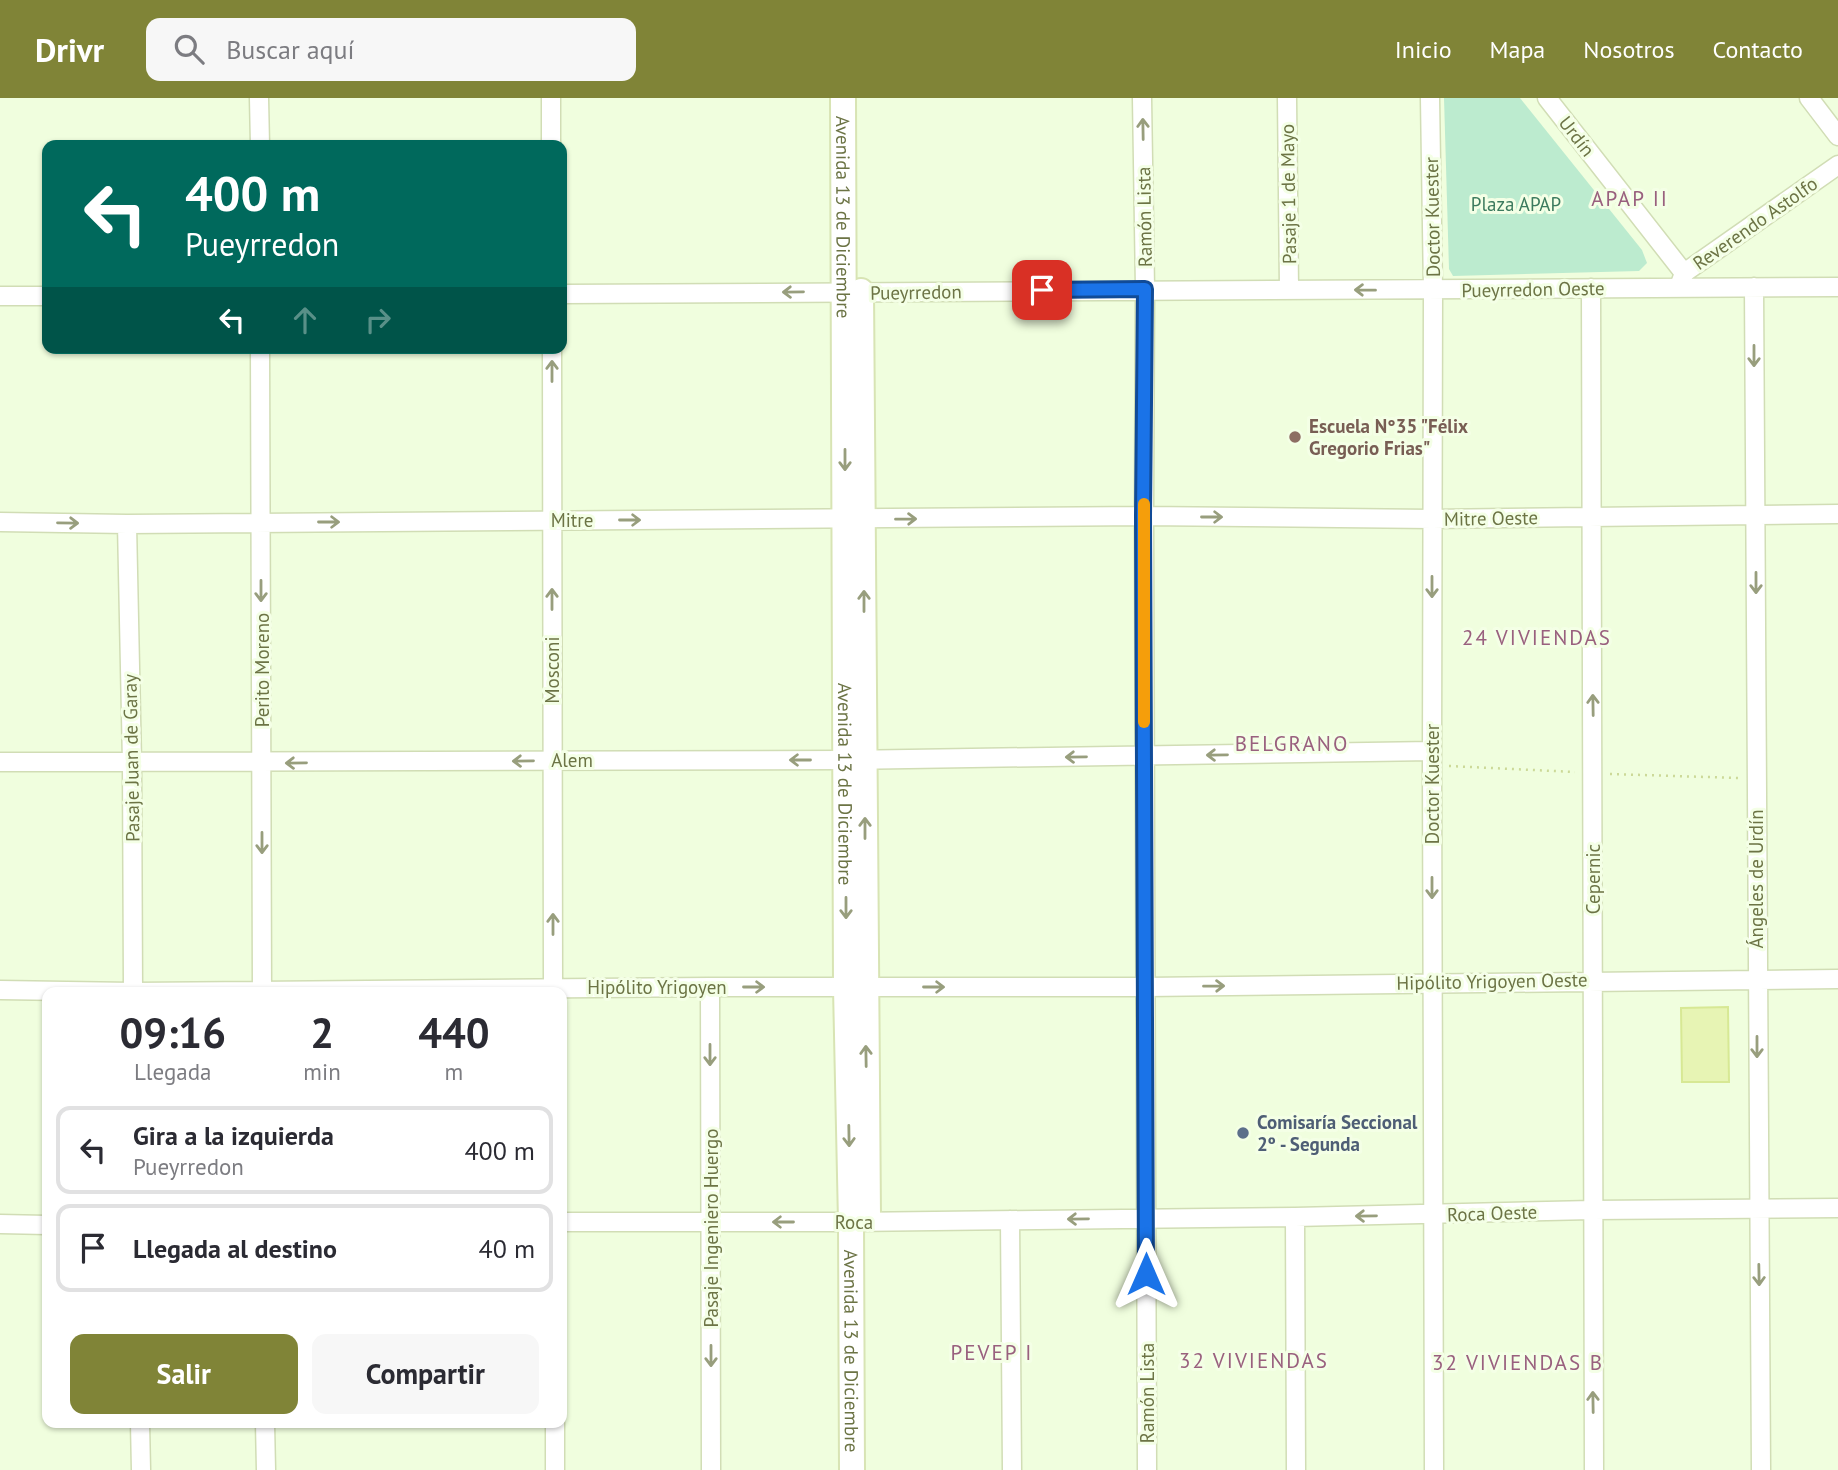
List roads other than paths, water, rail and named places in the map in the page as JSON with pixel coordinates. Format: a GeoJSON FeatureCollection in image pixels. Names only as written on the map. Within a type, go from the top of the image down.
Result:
{"type":"FeatureCollection","features":[{"type":"Feature","properties":{"kind":"street"},"geometry":{"type":"LineString","coordinates":[[259,98],[260,140]]}},
{"type":"Feature","properties":{"kind":"street"},"geometry":{"type":"LineString","coordinates":[[551,98],[551,140]]}},
{"type":"Feature","properties":{"kind":"street","name":"Avenida 13 de Diciembre"},"geometry":{"type":"LineString","coordinates":[[843,98],[852,292]]}},
{"type":"Feature","properties":{"kind":"street","name":"Avenida 13 de Diciembre"},"geometry":{"type":"LineString","coordinates":[[857,98],[852,292],[856,987],[860,1222],[869,1470]]}},
{"type":"Feature","properties":{"kind":"street","name":"Ramón Lista"},"geometry":{"type":"LineString","coordinates":[[1142,98],[1145,289],[1143,516],[1147,1470]]}},
{"type":"Feature","properties":{"kind":"street","name":"Pasaje 1 de Mayo"},"geometry":{"type":"LineString","coordinates":[[1287,98],[1289,290]]}},
{"type":"Feature","properties":{"kind":"street","name":"Doctor Kuester"},"geometry":{"type":"LineString","coordinates":[[1430,98],[1433,291],[1434,1470]]}},
{"type":"Feature","properties":{"kind":"street","name":"Urdín"},"geometry":{"type":"LineString","coordinates":[[1547,98],[1682,280]]}},
{"type":"Feature","properties":{"kind":"street"},"geometry":{"type":"LineString","coordinates":[[1809,98],[1838,136]]}},
{"type":"Feature","properties":{"kind":"street","name":"Reverendo Astolfo"},"geometry":{"type":"LineString","coordinates":[[1682,280],[1838,165]]}},
{"type":"Feature","properties":{"kind":"street","name":"Pueyrredon Oeste"},"geometry":{"type":"LineString","coordinates":[[1145,289],[1433,291],[1591,288],[1682,280],[1754,287],[1838,287]]}},
{"type":"Feature","properties":{"kind":"street","name":"Ángeles de Urdín"},"geometry":{"type":"LineString","coordinates":[[1754,287],[1761,1470]]}},
{"type":"Feature","properties":{"kind":"street","name":"Cepernic"},"geometry":{"type":"LineString","coordinates":[[1591,288],[1594,1470]]}},
{"type":"Feature","properties":{"kind":"street","name":"Pueyrredon"},"geometry":{"type":"LineString","coordinates":[[567,294],[1145,289]]}},
{"type":"Feature","properties":{"kind":"street"},"geometry":{"type":"LineString","coordinates":[[0,296],[42,296]]}},
{"type":"Feature","properties":{"kind":"street","name":"Perito Moreno"},"geometry":{"type":"LineString","coordinates":[[260,354],[262,987]]}},
{"type":"Feature","properties":{"kind":"street","name":"Mosconi"},"geometry":{"type":"LineString","coordinates":[[552,354],[553,987]]}},
{"type":"Feature","properties":{"kind":"street","name":"Mitre Oeste"},"geometry":{"type":"LineString","coordinates":[[1143,516],[1432,519],[1838,514]]}},
{"type":"Feature","properties":{"kind":"street","name":"Mitre"},"geometry":{"type":"LineString","coordinates":[[0,522],[127,524],[1143,516]]}},
{"type":"Feature","properties":{"kind":"street","name":"Pasaje Juan de Garay"},"geometry":{"type":"LineString","coordinates":[[127,524],[133,987]]}},
{"type":"Feature","properties":{"kind":"street","name":"Alem"},"geometry":{"type":"LineString","coordinates":[[0,762],[262,763],[1144,756],[1432,758]]}},
{"type":"Feature","properties":{"kind":"street","name":"Hipólito Yrigoyen Oeste"},"geometry":{"type":"LineString","coordinates":[[1146,987],[1838,979]]}},
{"type":"Feature","properties":{"kind":"street","name":"Pasaje Ingeniero Huergo"},"geometry":{"type":"LineString","coordinates":[[710,987],[711,1470]]}},
{"type":"Feature","properties":{"kind":"street","name":"Hipólito Yrigoyen"},"geometry":{"type":"LineString","coordinates":[[567,990],[1146,987]]}},
{"type":"Feature","properties":{"kind":"street","name":"Hipólito Yrigoyen"},"geometry":{"type":"LineString","coordinates":[[0,990],[42,991]]}},
{"type":"Feature","properties":{"kind":"street","name":"Roca Oeste"},"geometry":{"type":"LineString","coordinates":[[1146,1219],[1838,1208]]}},
{"type":"Feature","properties":{"kind":"street"},"geometry":{"type":"LineString","coordinates":[[1295,1217],[1296,1470]]}},
{"type":"Feature","properties":{"kind":"street","name":"Roca"},"geometry":{"type":"LineString","coordinates":[[567,1223],[1146,1219]]}},
{"type":"Feature","properties":{"kind":"street"},"geometry":{"type":"LineString","coordinates":[[1010,1220],[1012,1470]]}},
{"type":"Feature","properties":{"kind":"street","name":"Avenida 13 de Diciembre"},"geometry":{"type":"LineString","coordinates":[[852,1470],[860,1222]]}},
{"type":"Feature","properties":{"kind":"street"},"geometry":{"type":"LineString","coordinates":[[0,1224],[42,1225]]}},
{"type":"Feature","properties":{"kind":"street"},"geometry":{"type":"LineString","coordinates":[[140,1428],[141,1470]]}},
{"type":"Feature","properties":{"kind":"street"},"geometry":{"type":"LineString","coordinates":[[265,1428],[266,1470]]}},
{"type":"Feature","properties":{"kind":"street"},"geometry":{"type":"LineString","coordinates":[[555,1428],[555,1470]]}},
{"type":"Feature","properties":{"kind":"place","name":"Escuela N°35 \"Félix Gregorio Frias\""},"geometry":{"type":"Point","coordinates":[1295,437]}},
{"type":"Feature","properties":{"kind":"place","name":"Comisaría Seccional 2º - Segunda"},"geometry":{"type":"Point","coordinates":[1243,1133]}},
{"type":"Feature","properties":{"kind":"district","name":"APAP II"},"geometry":{"type":"Point","coordinates":[1630,198]}},
{"type":"Feature","properties":{"kind":"district","name":"24 VIVIENDAS"},"geometry":{"type":"Point","coordinates":[1537,637]}},
{"type":"Feature","properties":{"kind":"district","name":"BELGRANO"},"geometry":{"type":"Point","coordinates":[1292,743]}},
{"type":"Feature","properties":{"kind":"district","name":"PEVEP I"},"geometry":{"type":"Point","coordinates":[992,1352]}},
{"type":"Feature","properties":{"kind":"district","name":"32 VIVIENDAS"},"geometry":{"type":"Point","coordinates":[1254,1360]}},
{"type":"Feature","properties":{"kind":"district","name":"32 VIVIENDAS B"},"geometry":{"type":"Point","coordinates":[1518,1362]}},
{"type":"Feature","properties":{"kind":"park label","name":"Plaza APAP"},"geometry":{"type":"Point","coordinates":[1516,204]}}]}
